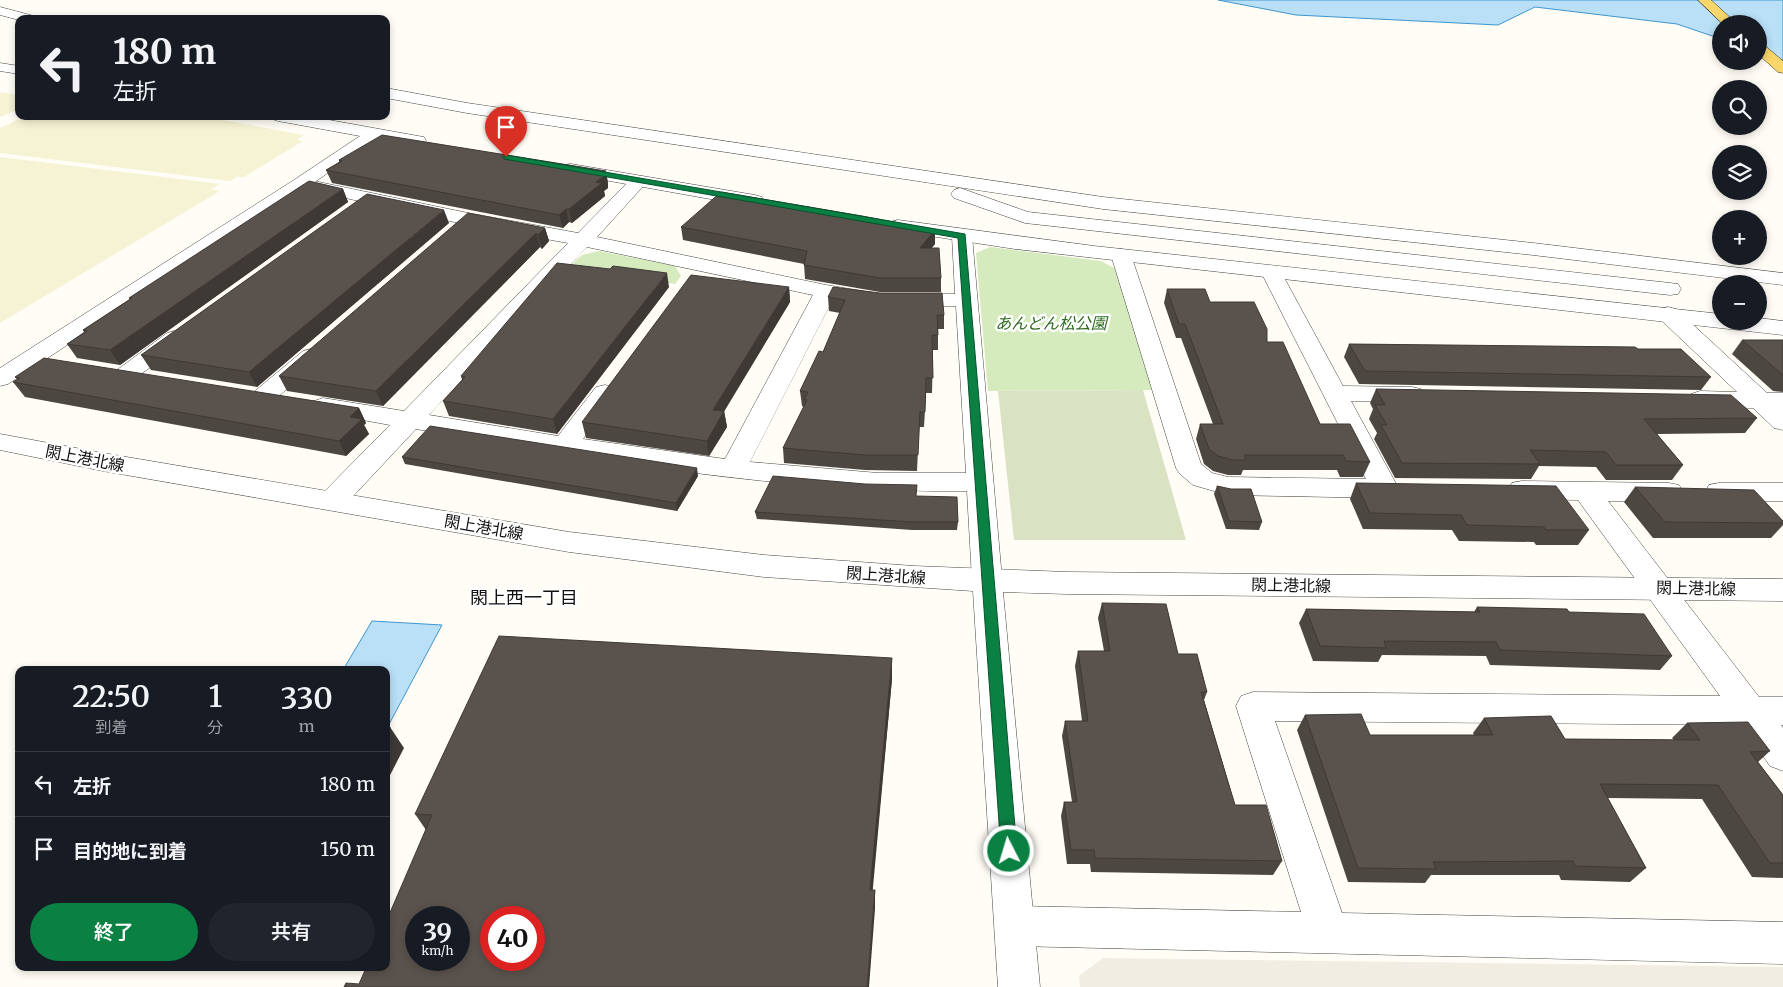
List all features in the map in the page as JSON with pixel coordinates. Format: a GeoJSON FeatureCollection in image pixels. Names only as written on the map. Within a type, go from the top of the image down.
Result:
{"type":"FeatureCollection","features":[{"type":"Feature","properties":{"kind":"main road"},"geometry":{"type":"LineString","coordinates":[[1704,0],[1721,15]]}},
{"type":"Feature","properties":{"kind":"main road"},"geometry":{"type":"LineString","coordinates":[[1767,55],[1783,69]]}},
{"type":"Feature","properties":{"kind":"street"},"geometry":{"type":"LineString","coordinates":[[0,11],[15,15]]}},
{"type":"Feature","properties":{"kind":"street"},"geometry":{"type":"LineString","coordinates":[[0,67],[15,69]]}},
{"type":"Feature","properties":{"kind":"street"},"geometry":{"type":"LineString","coordinates":[[390,94],[467,108],[1102,203],[1533,249],[1783,279]]}},
{"type":"Feature","properties":{"kind":"street"},"geometry":{"type":"LineString","coordinates":[[299,120],[440,145]]}},
{"type":"Feature","properties":{"kind":"street"},"geometry":{"type":"LineString","coordinates":[[0,379],[300,184],[373,134]]}},
{"type":"Feature","properties":{"kind":"street"},"geometry":{"type":"LineString","coordinates":[[554,166],[772,204]]}},
{"type":"Feature","properties":{"kind":"street"},"geometry":{"type":"LineString","coordinates":[[895,172],[1026,217],[1670,289]]}},
{"type":"Feature","properties":{"kind":"street"},"geometry":{"type":"LineString","coordinates":[[333,500],[639,181]]}},
{"type":"Feature","properties":{"kind":"street"},"geometry":{"type":"LineString","coordinates":[[300,184],[468,219],[584,240],[693,272],[880,300],[966,300]]}},
{"type":"Feature","properties":{"kind":"street"},"geometry":{"type":"LineString","coordinates":[[346,215],[369,198]]}},
{"type":"Feature","properties":{"kind":"street"},"geometry":{"type":"LineString","coordinates":[[446,238],[468,219]]}},
{"type":"Feature","properties":{"kind":"street"},"geometry":{"type":"LineString","coordinates":[[876,222],[962,236],[1121,255],[1712,320]]}},
{"type":"Feature","properties":{"kind":"street"},"geometry":{"type":"LineString","coordinates":[[962,236],[1019,987]]}},
{"type":"Feature","properties":{"kind":"street"},"geometry":{"type":"LineString","coordinates":[[1121,255],[1189,468],[1195,474],[1209,481],[1228,486],[1414,489]]}},
{"type":"Feature","properties":{"kind":"street"},"geometry":{"type":"LineString","coordinates":[[1271,272],[1385,489]]}},
{"type":"Feature","properties":{"kind":"street"},"geometry":{"type":"LineString","coordinates":[[732,470],[826,291]]}},
{"type":"Feature","properties":{"kind":"street"},"geometry":{"type":"LineString","coordinates":[[1668,314],[1771,400],[1783,422]]}},
{"type":"Feature","properties":{"kind":"street"},"geometry":{"type":"LineString","coordinates":[[1767,326],[1783,328]]}},
{"type":"Feature","properties":{"kind":"street"},"geometry":{"type":"LineString","coordinates":[[125,375],[188,329]]}},
{"type":"Feature","properties":{"kind":"street"},"geometry":{"type":"LineString","coordinates":[[330,339],[255,395],[732,470],[865,481],[980,482]]}},
{"type":"Feature","properties":{"kind":"street"},"geometry":{"type":"LineString","coordinates":[[30,360],[62,365]]}},
{"type":"Feature","properties":{"kind":"street"},"geometry":{"type":"LineString","coordinates":[[98,371],[162,380]]}},
{"type":"Feature","properties":{"kind":"street"},"geometry":{"type":"LineString","coordinates":[[566,445],[618,374]]}},
{"type":"Feature","properties":{"kind":"street"},"geometry":{"type":"LineString","coordinates":[[1336,393],[1434,395]]}},
{"type":"Feature","properties":{"kind":"street"},"geometry":{"type":"LineString","coordinates":[[1680,399],[1771,400]]}},
{"type":"Feature","properties":{"kind":"street","name":"閖上港北線"},"geometry":{"type":"LineString","coordinates":[[0,442],[104,462],[569,542],[764,566],[914,578],[1067,583],[1783,590]]}},
{"type":"Feature","properties":{"kind":"street"},"geometry":{"type":"LineString","coordinates":[[1500,490],[1783,492]]}},
{"type":"Feature","properties":{"kind":"street"},"geometry":{"type":"LineString","coordinates":[[1586,491],[1657,588],[1767,711],[1783,755]]}},
{"type":"Feature","properties":{"kind":"street"},"geometry":{"type":"LineString","coordinates":[[1328,932],[1253,706],[1767,711]]}},
{"type":"Feature","properties":{"kind":"street"},"geometry":{"type":"LineString","coordinates":[[1015,926],[1783,943]]}},
{"type":"Feature","properties":{"kind":"shaded area"},"geometry":{"type":"Polygon","coordinates":[[[0,92],[15,94],[15,111],[0,117],[0,92]]]}},
{"type":"Feature","properties":{"kind":"shaded area"},"geometry":{"type":"Polygon","coordinates":[[[17,120],[223,120],[304,135],[297,140],[303,141],[244,177],[237,177],[230,181],[0,153],[0,128],[17,120]]]}},
{"type":"Feature","properties":{"kind":"shaded area"},"geometry":{"type":"Polygon","coordinates":[[[0,157],[220,184],[211,189],[220,191],[0,323],[0,157]]]}},
{"type":"Feature","properties":{"kind":"shaded area"},"geometry":{"type":"Polygon","coordinates":[[[1103,958],[1783,967],[1783,987],[1080,987],[1079,976],[1103,958]]]}},
{"type":"Feature","properties":{"kind":"green space","name":"あんどん松公園"},"geometry":{"type":"Polygon","coordinates":[[[990,247],[1101,261],[1116,269],[1153,390],[988,391],[976,253],[990,247]]]}},
{"type":"Feature","properties":{"kind":"green space"},"geometry":{"type":"Polygon","coordinates":[[[599,251],[675,266],[681,276],[675,284],[567,269],[582,255],[599,251]]]}},
{"type":"Feature","properties":{"kind":"green space"},"geometry":{"type":"Polygon","coordinates":[[[1143,390],[1186,540],[1014,540],[998,391],[1143,390]]]}},
{"type":"Feature","properties":{"kind":"water"},"geometry":{"type":"Polygon","coordinates":[[[1218,0],[1783,0],[1783,60],[1767,55],[1767,15],[1712,15],[1712,36],[1677,24],[1535,7],[1498,25],[1296,15],[1218,0]]]}},
{"type":"Feature","properties":{"kind":"water"},"geometry":{"type":"Polygon","coordinates":[[[372,621],[442,625],[390,722],[390,666],[345,666],[372,621]]]}},
{"type":"Feature","properties":{"kind":"building"},"geometry":{"type":"Polygon","coordinates":[[[382,135],[606,171],[602,174],[606,175],[596,182],[602,183],[559,215],[326,170],[342,161],[339,160],[382,135]]]}},
{"type":"Feature","properties":{"kind":"building"},"geometry":{"type":"Polygon","coordinates":[[[309,181],[343,189],[110,350],[67,344],[87,331],[83,330],[132,298],[129,298],[309,181]]]}},
{"type":"Feature","properties":{"kind":"building"},"geometry":{"type":"Polygon","coordinates":[[[721,192],[935,230],[920,248],[939,248],[941,278],[880,278],[804,265],[807,251],[681,227],[721,192]]]}},
{"type":"Feature","properties":{"kind":"building"},"geometry":{"type":"Polygon","coordinates":[[[367,194],[444,210],[249,372],[141,355],[367,194]]]}},
{"type":"Feature","properties":{"kind":"building"},"geometry":{"type":"Polygon","coordinates":[[[468,213],[545,228],[538,235],[536,233],[376,391],[279,376],[468,213]]]}},
{"type":"Feature","properties":{"kind":"building"},"geometry":{"type":"Polygon","coordinates":[[[557,263],[610,269],[613,266],[667,273],[553,419],[443,401],[465,377],[461,376],[557,263]]]}},
{"type":"Feature","properties":{"kind":"building"},"geometry":{"type":"Polygon","coordinates":[[[691,275],[789,287],[713,410],[724,411],[707,441],[582,422],[691,275]]]}},
{"type":"Feature","properties":{"kind":"building"},"geometry":{"type":"Polygon","coordinates":[[[833,287],[880,293],[942,293],[944,315],[937,315],[938,335],[932,335],[933,378],[926,378],[925,412],[920,412],[918,455],[865,455],[783,448],[807,400],[804,399],[808,392],[800,391],[819,351],[823,352],[845,300],[828,297],[833,287]]]}},
{"type":"Feature","properties":{"kind":"building"},"geometry":{"type":"Polygon","coordinates":[[[1167,289],[1205,289],[1210,302],[1254,302],[1267,329],[1267,342],[1283,342],[1320,424],[1350,424],[1370,462],[1346,461],[1343,455],[1244,455],[1246,460],[1233,460],[1218,456],[1209,449],[1200,424],[1223,424],[1185,324],[1179,324],[1167,289]]]}},
{"type":"Feature","properties":{"kind":"building"},"geometry":{"type":"Polygon","coordinates":[[[1742,340],[1783,340],[1783,375],[1742,340]]]}},
{"type":"Feature","properties":{"kind":"building"},"geometry":{"type":"Polygon","coordinates":[[[1349,344],[1681,349],[1711,377],[1365,371],[1349,344]]]}},
{"type":"Feature","properties":{"kind":"building"},"geometry":{"type":"Polygon","coordinates":[[[44,358],[359,408],[350,417],[362,419],[339,441],[13,382],[20,378],[15,377],[44,358]]]}},
{"type":"Feature","properties":{"kind":"building"},"geometry":{"type":"Polygon","coordinates":[[[1376,389],[1731,395],[1757,418],[1644,419],[1683,465],[1616,465],[1606,452],[1530,450],[1540,464],[1402,463],[1381,425],[1387,425],[1375,405],[1385,405],[1376,389]]]}},
{"type":"Feature","properties":{"kind":"building"},"geometry":{"type":"Polygon","coordinates":[[[430,426],[697,468],[676,503],[402,457],[430,426]]]}},
{"type":"Feature","properties":{"kind":"building"},"geometry":{"type":"Polygon","coordinates":[[[773,476],[865,484],[917,485],[916,496],[957,497],[958,522],[912,522],[755,512],[773,476]]]}},
{"type":"Feature","properties":{"kind":"building"},"geometry":{"type":"Polygon","coordinates":[[[1356,483],[1556,486],[1589,530],[1546,530],[1544,527],[1467,525],[1461,515],[1370,513],[1356,483]]]}},
{"type":"Feature","properties":{"kind":"building"},"geometry":{"type":"Polygon","coordinates":[[[1217,486],[1231,489],[1251,489],[1262,522],[1229,521],[1217,486]]]}},
{"type":"Feature","properties":{"kind":"building"},"geometry":{"type":"Polygon","coordinates":[[[1635,487],[1754,490],[1783,523],[1665,522],[1635,487]]]}},
{"type":"Feature","properties":{"kind":"building"},"geometry":{"type":"Polygon","coordinates":[[[1102,603],[1166,604],[1178,654],[1197,654],[1207,692],[1201,692],[1235,805],[1266,805],[1282,861],[1095,858],[1094,850],[1071,850],[1064,802],[1077,802],[1065,721],[1088,721],[1078,651],[1110,651],[1102,603]]]}},
{"type":"Feature","properties":{"kind":"building"},"geometry":{"type":"Polygon","coordinates":[[[1477,607],[1567,609],[1569,612],[1644,614],[1672,656],[1500,650],[1496,642],[1384,641],[1386,648],[1320,646],[1306,609],[1480,612],[1477,607]]]}},
{"type":"Feature","properties":{"kind":"building"},"geometry":{"type":"Polygon","coordinates":[[[499,636],[892,658],[870,890],[875,890],[867,987],[344,987],[346,983],[359,984],[365,971],[390,971],[390,913],[432,815],[415,814],[499,636]]]}},
{"type":"Feature","properties":{"kind":"building"},"geometry":{"type":"Polygon","coordinates":[[[1361,714],[1370,735],[1493,735],[1484,718],[1551,716],[1565,739],[1700,740],[1687,723],[1748,722],[1770,751],[1750,752],[1783,795],[1783,863],[1770,863],[1718,785],[1600,784],[1646,868],[1575,866],[1573,861],[1433,862],[1436,869],[1358,868],[1305,715],[1361,714]]]}},
{"type":"Feature","properties":{"kind":"district","name":"閖上西一丁目"},"geometry":{"type":"Point","coordinates":[524,598]}},
{"type":"Feature","properties":{"kind":"route"},"geometry":{"type":"LineString","coordinates":[[506,157],[962,236],[1009,851]]}}]}
